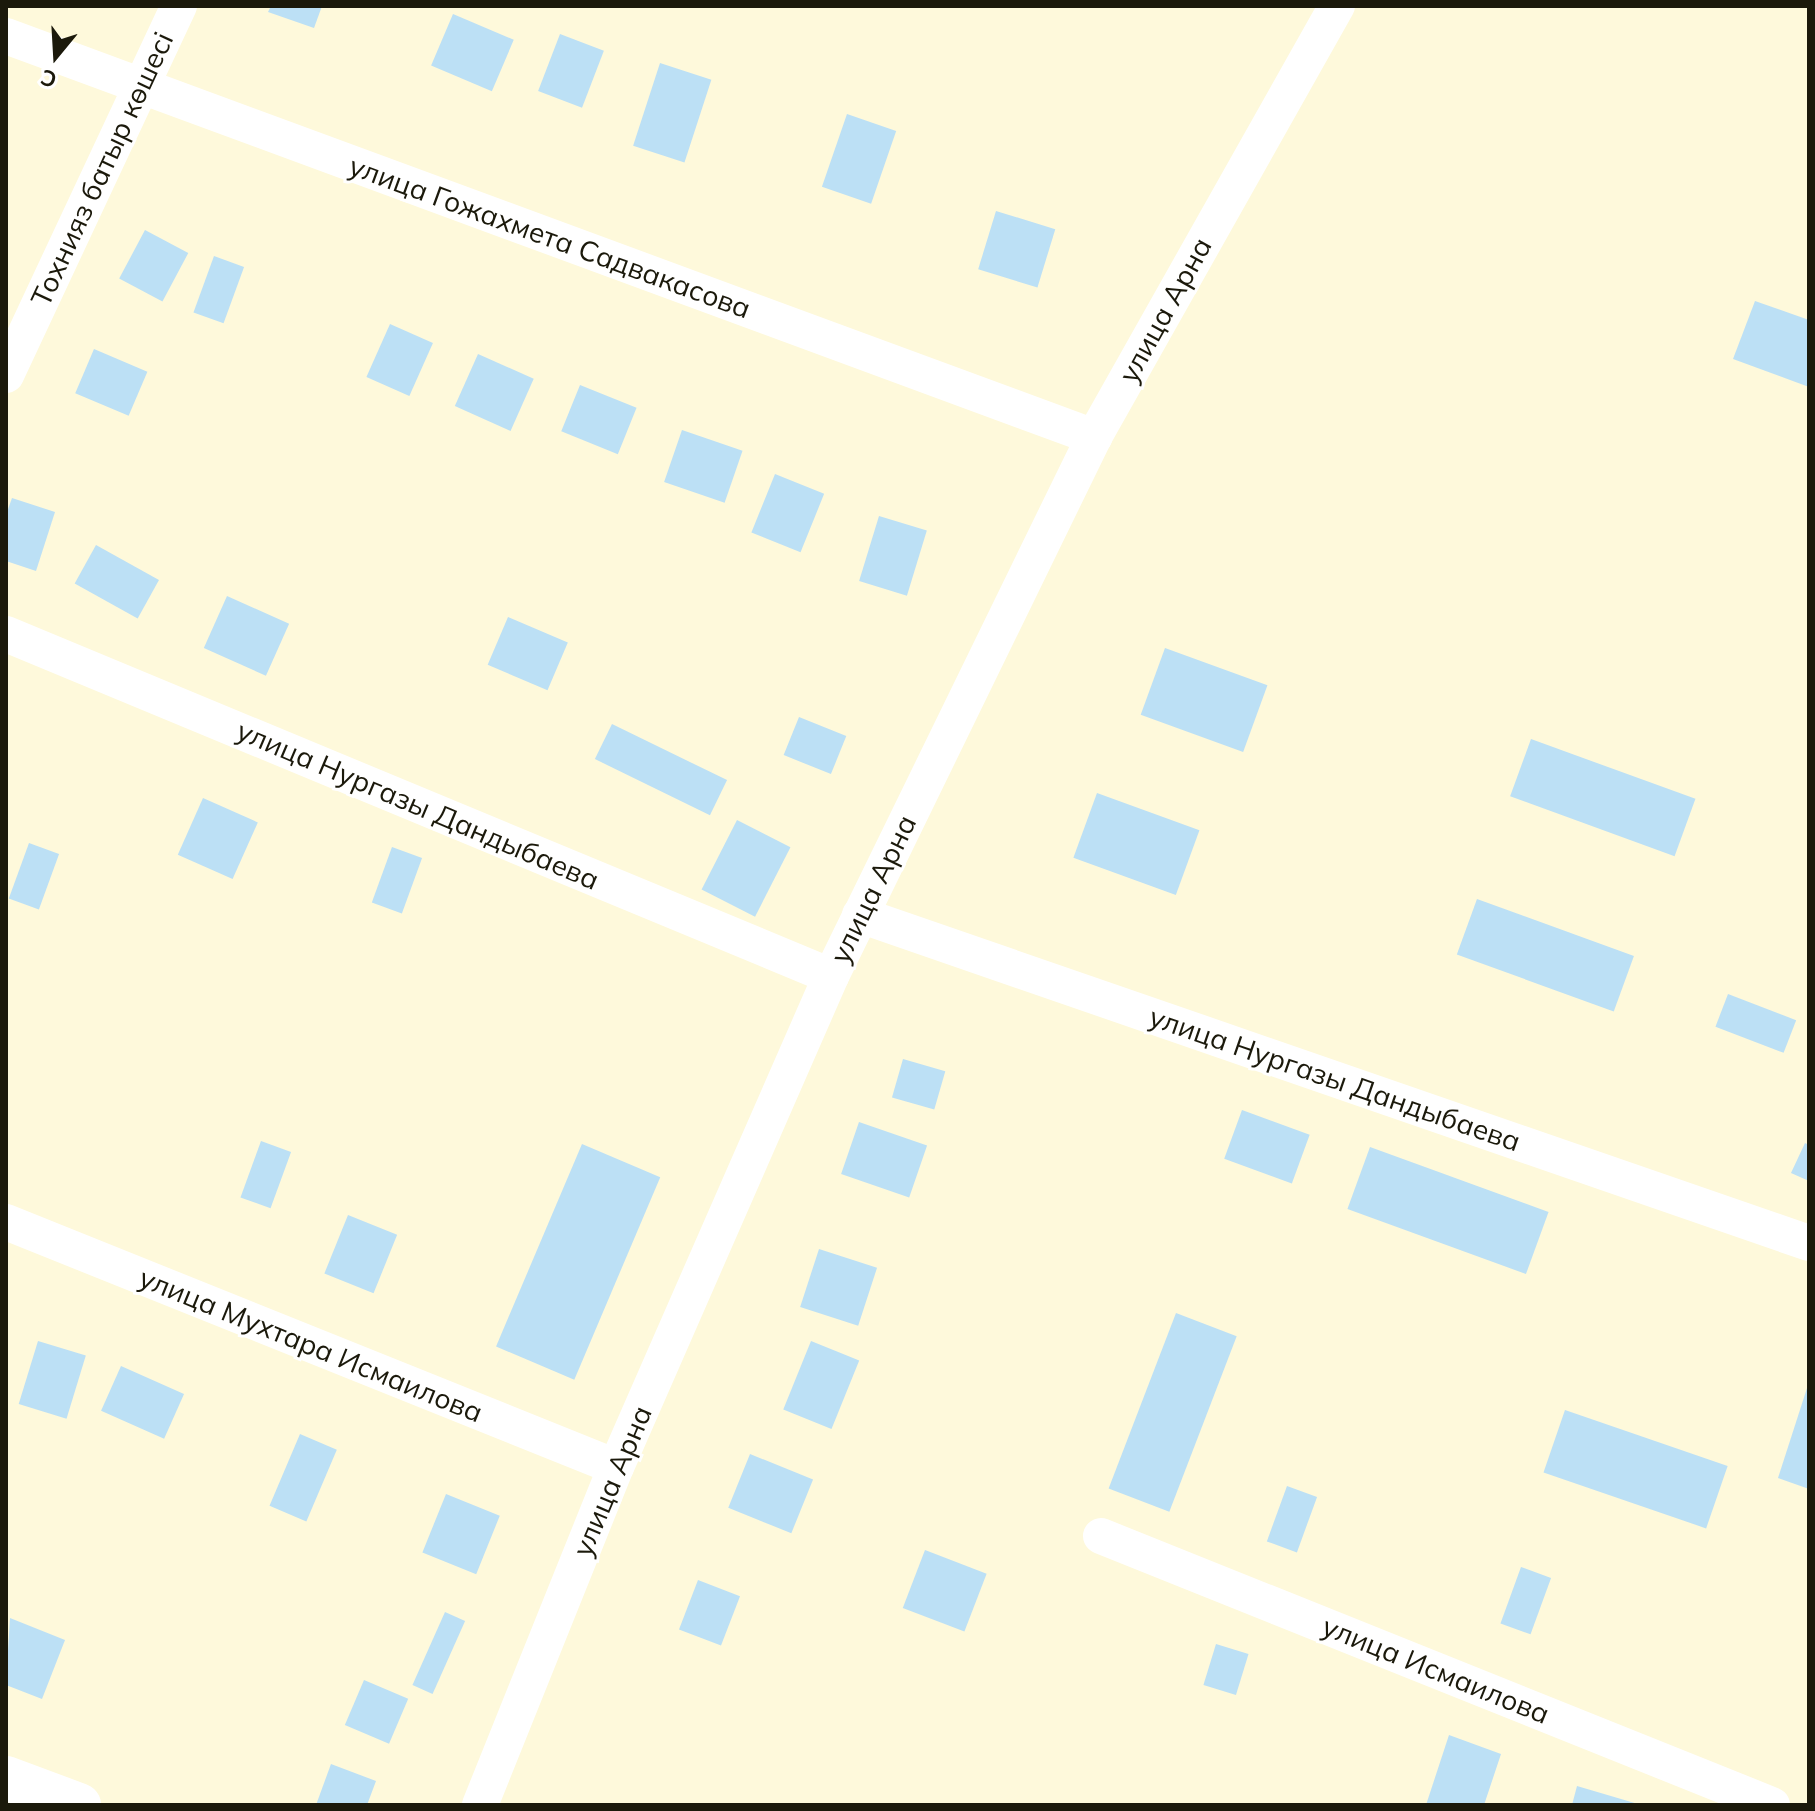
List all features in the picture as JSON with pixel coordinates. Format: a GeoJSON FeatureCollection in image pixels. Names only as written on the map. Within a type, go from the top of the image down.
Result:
{"type":"FeatureCollection","features":[{"type":"Feature","properties":{"kind":"street","name":"Тохнияз батыр көшесі"},"geometry":{"type":"LineString","coordinates":[[6,375],[179,6]]}},
{"type":"Feature","properties":{"kind":"street","name":"улица Арна"},"geometry":{"type":"LineString","coordinates":[[480,1805],[616,1467],[860,915],[1094,437],[1337,6]]}},
{"type":"Feature","properties":{"kind":"street","name":"улица Гожахмета Садвакасова"},"geometry":{"type":"LineString","coordinates":[[6,36],[1094,437]]}},
{"type":"Feature","properties":{"kind":"street","name":"улица Нургазы Дандыбаева"},"geometry":{"type":"LineString","coordinates":[[6,634],[831,976]]}},
{"type":"Feature","properties":{"kind":"street","name":"улица Нургазы Дандыбаева"},"geometry":{"type":"LineString","coordinates":[[860,915],[1809,1243]]}},
{"type":"Feature","properties":{"kind":"street","name":"улица Мухтара Исмаилова"},"geometry":{"type":"LineString","coordinates":[[6,1222],[616,1467]]}},
{"type":"Feature","properties":{"kind":"street","name":"улица Исмаилова"},"geometry":{"type":"LineString","coordinates":[[1101,1536],[1772,1805]]}},
{"type":"Feature","properties":{"kind":"street"},"geometry":{"type":"LineString","coordinates":[[6,1778],[79,1805]]}},
{"type":"Feature","properties":{"kind":"building"},"geometry":{"type":"Polygon","coordinates":[[[271,6],[322,6],[314,28],[268,12],[271,6]]]}},
{"type":"Feature","properties":{"kind":"building"},"geometry":{"type":"Polygon","coordinates":[[[453,14],[514,40],[492,91],[431,66],[453,14]]]}},
{"type":"Feature","properties":{"kind":"building"},"geometry":{"type":"Polygon","coordinates":[[[560,34],[604,51],[582,108],[538,91],[560,34]]]}},
{"type":"Feature","properties":{"kind":"building"},"geometry":{"type":"Polygon","coordinates":[[[660,63],[711,80],[684,162],[633,146],[660,63]]]}},
{"type":"Feature","properties":{"kind":"building"},"geometry":{"type":"Polygon","coordinates":[[[847,114],[896,131],[871,204],[822,187],[847,114]]]}},
{"type":"Feature","properties":{"kind":"building"},"geometry":{"type":"Polygon","coordinates":[[[996,211],[1055,229],[1037,287],[978,269],[996,211]]]}},
{"type":"Feature","properties":{"kind":"building"},"geometry":{"type":"Polygon","coordinates":[[[145,230],[188,253],[162,302],[119,279],[145,230]]]}},
{"type":"Feature","properties":{"kind":"building"},"geometry":{"type":"Polygon","coordinates":[[[214,256],[244,267],[224,323],[193,312],[214,256]]]}},
{"type":"Feature","properties":{"kind":"building"},"geometry":{"type":"Polygon","coordinates":[[[1755,301],[1809,320],[1809,387],[1733,359],[1755,301]]]}},
{"type":"Feature","properties":{"kind":"building"},"geometry":{"type":"Polygon","coordinates":[[[390,324],[433,343],[409,396],[366,377],[390,324]]]}},
{"type":"Feature","properties":{"kind":"building"},"geometry":{"type":"Polygon","coordinates":[[[94,349],[147,372],[129,416],[75,393],[94,349]]]}},
{"type":"Feature","properties":{"kind":"building"},"geometry":{"type":"Polygon","coordinates":[[[478,354],[534,379],[511,431],[455,406],[478,354]]]}},
{"type":"Feature","properties":{"kind":"building"},"geometry":{"type":"Polygon","coordinates":[[[580,385],[637,408],[618,454],[561,431],[580,385]]]}},
{"type":"Feature","properties":{"kind":"building"},"geometry":{"type":"Polygon","coordinates":[[[682,430],[743,451],[725,503],[664,482],[682,430]]]}},
{"type":"Feature","properties":{"kind":"building"},"geometry":{"type":"Polygon","coordinates":[[[775,474],[824,494],[801,552],[751,532],[775,474]]]}},
{"type":"Feature","properties":{"kind":"building"},"geometry":{"type":"Polygon","coordinates":[[[12,498],[55,512],[36,571],[6,561],[6,515],[12,498]]]}},
{"type":"Feature","properties":{"kind":"building"},"geometry":{"type":"Polygon","coordinates":[[[879,516],[927,531],[907,596],[859,581],[879,516]]]}},
{"type":"Feature","properties":{"kind":"building"},"geometry":{"type":"Polygon","coordinates":[[[96,545],[159,580],[138,618],[75,583],[96,545]]]}},
{"type":"Feature","properties":{"kind":"building"},"geometry":{"type":"Polygon","coordinates":[[[227,596],[289,624],[266,676],[204,648],[227,596]]]}},
{"type":"Feature","properties":{"kind":"building"},"geometry":{"type":"Polygon","coordinates":[[[508,617],[568,642],[548,690],[488,665],[508,617]]]}},
{"type":"Feature","properties":{"kind":"building"},"geometry":{"type":"Polygon","coordinates":[[[1165,648],[1267,685],[1243,752],[1141,715],[1165,648]]]}},
{"type":"Feature","properties":{"kind":"building"},"geometry":{"type":"Polygon","coordinates":[[[799,717],[846,736],[831,774],[784,755],[799,717]]]}},
{"type":"Feature","properties":{"kind":"building"},"geometry":{"type":"Polygon","coordinates":[[[612,724],[727,780],[710,815],[595,759],[612,724]]]}},
{"type":"Feature","properties":{"kind":"building"},"geometry":{"type":"Polygon","coordinates":[[[1531,739],[1695,799],[1675,856],[1510,796],[1531,739]]]}},
{"type":"Feature","properties":{"kind":"building"},"geometry":{"type":"Polygon","coordinates":[[[1097,793],[1199,830],[1176,895],[1073,858],[1097,793]]]}},
{"type":"Feature","properties":{"kind":"building"},"geometry":{"type":"Polygon","coordinates":[[[203,798],[258,822],[233,879],[178,855],[203,798]]]}},
{"type":"Feature","properties":{"kind":"building"},"geometry":{"type":"Polygon","coordinates":[[[737,820],[790,847],[755,917],[702,889],[737,820]]]}},
{"type":"Feature","properties":{"kind":"building"},"geometry":{"type":"Polygon","coordinates":[[[29,843],[59,854],[39,909],[9,898],[29,843]]]}},
{"type":"Feature","properties":{"kind":"building"},"geometry":{"type":"Polygon","coordinates":[[[392,847],[422,858],[402,913],[372,902],[392,847]]]}},
{"type":"Feature","properties":{"kind":"building"},"geometry":{"type":"Polygon","coordinates":[[[1477,899],[1634,956],[1614,1012],[1457,954],[1477,899]]]}},
{"type":"Feature","properties":{"kind":"building"},"geometry":{"type":"Polygon","coordinates":[[[1728,994],[1796,1020],[1784,1053],[1715,1027],[1728,994]]]}},
{"type":"Feature","properties":{"kind":"building"},"geometry":{"type":"Polygon","coordinates":[[[903,1059],[945,1071],[934,1110],[892,1097],[903,1059]]]}},
{"type":"Feature","properties":{"kind":"building"},"geometry":{"type":"Polygon","coordinates":[[[1242,1110],[1310,1135],[1292,1183],[1224,1159],[1242,1110]]]}},
{"type":"Feature","properties":{"kind":"building"},"geometry":{"type":"Polygon","coordinates":[[[859,1122],[927,1145],[909,1197],[841,1174],[859,1122]]]}},
{"type":"Feature","properties":{"kind":"building"},"geometry":{"type":"Polygon","coordinates":[[[261,1141],[291,1152],[271,1208],[240,1197],[261,1141]]]}},
{"type":"Feature","properties":{"kind":"building"},"geometry":{"type":"Polygon","coordinates":[[[1805,1143],[1809,1145],[1809,1181],[1791,1173],[1805,1143]]]}},
{"type":"Feature","properties":{"kind":"building"},"geometry":{"type":"Polygon","coordinates":[[[582,1144],[660,1177],[574,1380],[496,1347],[582,1144]]]}},
{"type":"Feature","properties":{"kind":"building"},"geometry":{"type":"Polygon","coordinates":[[[1370,1147],[1549,1212],[1526,1274],[1347,1209],[1370,1147]]]}},
{"type":"Feature","properties":{"kind":"building"},"geometry":{"type":"Polygon","coordinates":[[[348,1215],[397,1235],[374,1293],[324,1273],[348,1215]]]}},
{"type":"Feature","properties":{"kind":"building"},"geometry":{"type":"Polygon","coordinates":[[[819,1249],[877,1268],[858,1326],[800,1307],[819,1249]]]}},
{"type":"Feature","properties":{"kind":"building"},"geometry":{"type":"Polygon","coordinates":[[[1176,1313],[1237,1336],[1169,1512],[1109,1489],[1176,1313]]]}},
{"type":"Feature","properties":{"kind":"building"},"geometry":{"type":"Polygon","coordinates":[[[38,1341],[86,1356],[67,1419],[19,1404],[38,1341]]]}},
{"type":"Feature","properties":{"kind":"building"},"geometry":{"type":"Polygon","coordinates":[[[811,1341],[859,1360],[831,1429],[783,1410],[811,1341]]]}},
{"type":"Feature","properties":{"kind":"building"},"geometry":{"type":"Polygon","coordinates":[[[121,1366],[184,1394],[164,1439],[101,1411],[121,1366]]]}},
{"type":"Feature","properties":{"kind":"building"},"geometry":{"type":"Polygon","coordinates":[[[1809,1385],[1809,1489],[1778,1478],[1809,1385]]]}},
{"type":"Feature","properties":{"kind":"building"},"geometry":{"type":"Polygon","coordinates":[[[1565,1410],[1728,1466],[1706,1528],[1544,1472],[1565,1410]]]}},
{"type":"Feature","properties":{"kind":"building"},"geometry":{"type":"Polygon","coordinates":[[[300,1434],[337,1450],[306,1521],[270,1506],[300,1434]]]}},
{"type":"Feature","properties":{"kind":"building"},"geometry":{"type":"Polygon","coordinates":[[[750,1454],[813,1479],[791,1533],[728,1508],[750,1454]]]}},
{"type":"Feature","properties":{"kind":"building"},"geometry":{"type":"Polygon","coordinates":[[[1287,1486],[1317,1497],[1297,1552],[1267,1541],[1287,1486]]]}},
{"type":"Feature","properties":{"kind":"building"},"geometry":{"type":"Polygon","coordinates":[[[446,1494],[500,1516],[476,1574],[422,1552],[446,1494]]]}},
{"type":"Feature","properties":{"kind":"building"},"geometry":{"type":"Polygon","coordinates":[[[925,1550],[987,1574],[964,1632],[903,1608],[925,1550]]]}},
{"type":"Feature","properties":{"kind":"building"},"geometry":{"type":"Polygon","coordinates":[[[1521,1567],[1551,1578],[1531,1634],[1500,1623],[1521,1567]]]}},
{"type":"Feature","properties":{"kind":"building"},"geometry":{"type":"Polygon","coordinates":[[[698,1580],[740,1596],[721,1646],[679,1629],[698,1580]]]}},
{"type":"Feature","properties":{"kind":"building"},"geometry":{"type":"Polygon","coordinates":[[[445,1612],[465,1621],[433,1694],[412,1685],[445,1612]]]}},
{"type":"Feature","properties":{"kind":"building"},"geometry":{"type":"Polygon","coordinates":[[[10,1618],[65,1640],[42,1699],[6,1685],[10,1618]]]}},
{"type":"Feature","properties":{"kind":"building"},"geometry":{"type":"Polygon","coordinates":[[[1216,1644],[1249,1654],[1236,1695],[1203,1685],[1216,1644]]]}},
{"type":"Feature","properties":{"kind":"building"},"geometry":{"type":"Polygon","coordinates":[[[364,1680],[408,1699],[389,1744],[345,1725],[364,1680]]]}},
{"type":"Feature","properties":{"kind":"building"},"geometry":{"type":"Polygon","coordinates":[[[1449,1735],[1501,1754],[1484,1805],[1426,1805],[1449,1735]]]}},
{"type":"Feature","properties":{"kind":"building"},"geometry":{"type":"Polygon","coordinates":[[[331,1764],[376,1781],[367,1805],[316,1805],[331,1764]]]}},
{"type":"Feature","properties":{"kind":"building"},"geometry":{"type":"Polygon","coordinates":[[[1577,1786],[1638,1804],[1638,1805],[1572,1805],[1577,1786]]]}}]}
